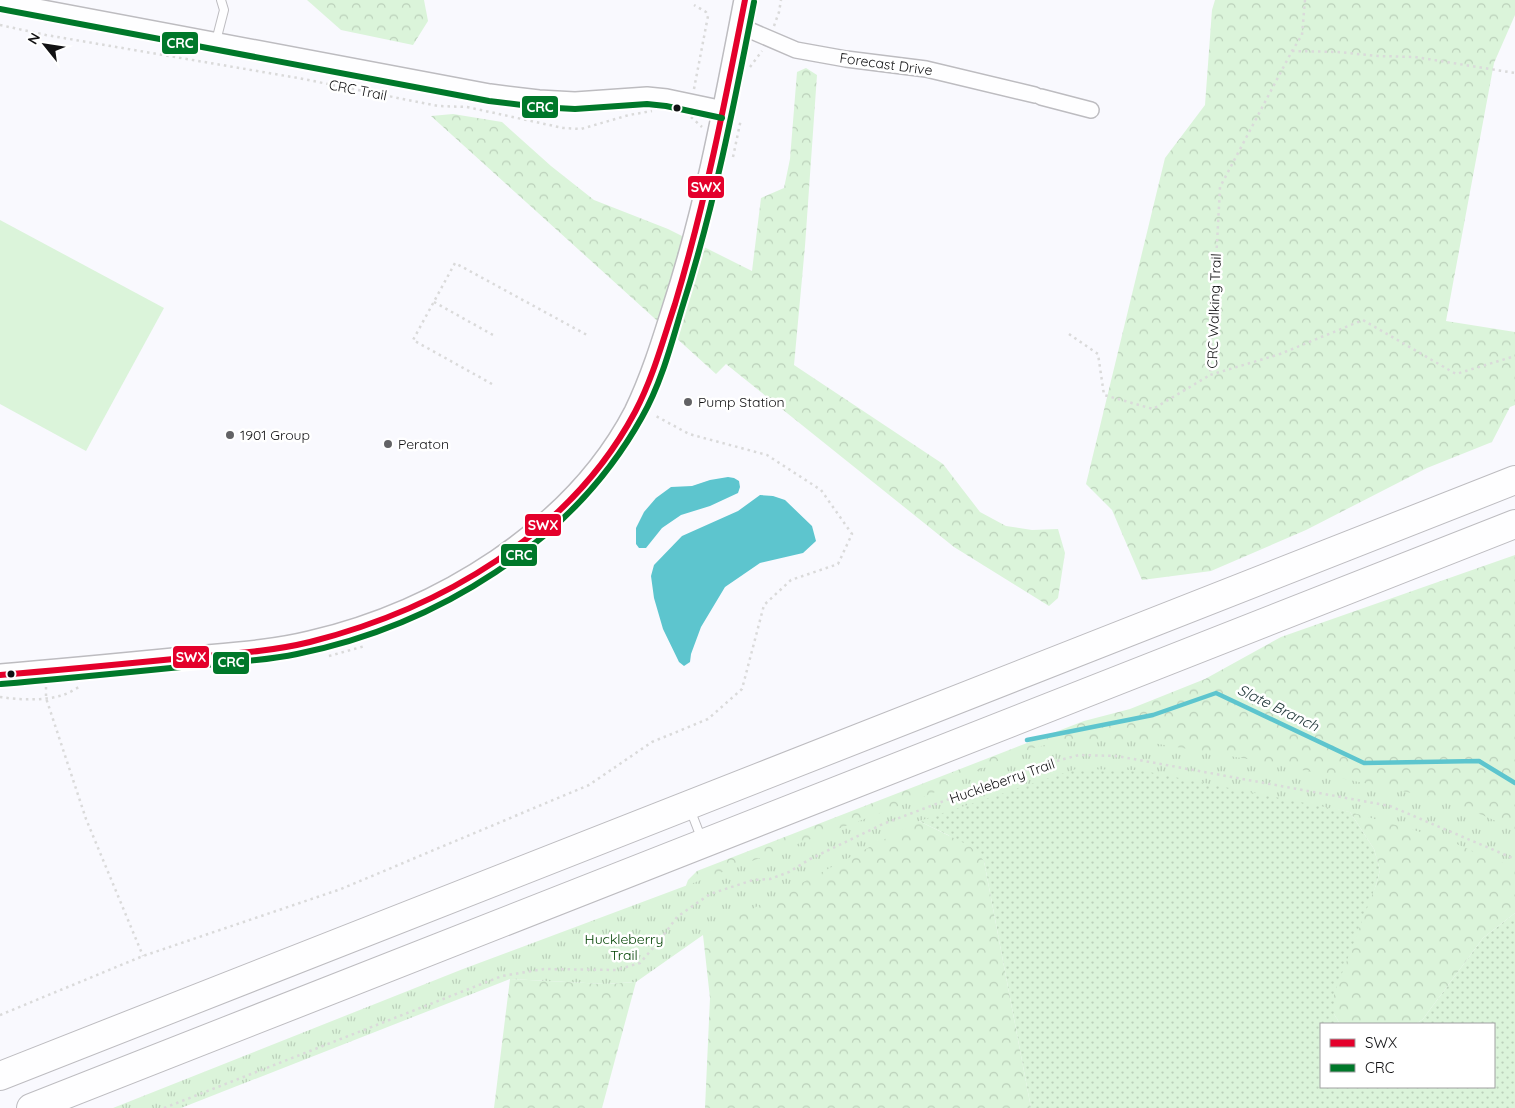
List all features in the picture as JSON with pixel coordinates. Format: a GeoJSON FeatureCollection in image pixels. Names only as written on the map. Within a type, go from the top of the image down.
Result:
{"type":"FeatureCollection","features":[{"type":"Feature","properties":{"kind":"highway"},"geometry":{"type":"LineString","coordinates":[[0,1076],[1515,480]]}},
{"type":"Feature","properties":{"kind":"highway"},"geometry":{"type":"LineString","coordinates":[[31,1108],[1515,524]]}},
{"type":"Feature","properties":{"kind":"main road"},"geometry":{"type":"LineString","coordinates":[[0,675],[257,651],[308,643],[357,630],[397,615],[449,590],[506,554],[540,527],[580,489],[607,456],[634,412],[649,380],[733,111],[740,26],[745,0]]}},
{"type":"Feature","properties":{"kind":"street"},"geometry":{"type":"LineString","coordinates":[[0,0],[490,92],[560,100],[647,95],[667,97],[733,111]]}},
{"type":"Feature","properties":{"kind":"street","name":"Forecast Drive"},"geometry":{"type":"LineString","coordinates":[[740,26],[796,50],[846,59],[926,69],[1091,110]]}},
{"type":"Feature","properties":{"kind":"lane"},"geometry":{"type":"LineString","coordinates":[[216,41],[224,10],[221,0]]}},
{"type":"Feature","properties":{"kind":"lane"},"geometry":{"type":"LineString","coordinates":[[688,805],[703,844]]}},
{"type":"Feature","properties":{"kind":"path"},"geometry":{"type":"LineString","coordinates":[[773,27],[781,0]]}},
{"type":"Feature","properties":{"kind":"path","name":"CRC Walking Trail"},"geometry":{"type":"LineString","coordinates":[[1305,0],[1302,35],[1220,187],[1210,375],[1280,354],[1363,320],[1456,374],[1515,356]]}},
{"type":"Feature","properties":{"kind":"path"},"geometry":{"type":"LineString","coordinates":[[693,90],[708,16],[706,12],[694,5]]}},
{"type":"Feature","properties":{"kind":"path","name":"CRC Trail"},"geometry":{"type":"LineString","coordinates":[[0,25],[56,37],[298,78],[438,106],[466,107],[563,128],[581,129],[628,115],[653,110]]}},
{"type":"Feature","properties":{"kind":"path"},"geometry":{"type":"LineString","coordinates":[[749,76],[750,66],[762,51]]}},
{"type":"Feature","properties":{"kind":"path"},"geometry":{"type":"LineString","coordinates":[[1292,51],[1415,57],[1515,73]]}},
{"type":"Feature","properties":{"kind":"path"},"geometry":{"type":"LineString","coordinates":[[733,111],[733,159]]}},
{"type":"Feature","properties":{"kind":"path"},"geometry":{"type":"LineString","coordinates":[[689,114],[708,134]]}},
{"type":"Feature","properties":{"kind":"path"},"geometry":{"type":"LineString","coordinates":[[492,384],[413,340],[455,263],[587,335]]}},
{"type":"Feature","properties":{"kind":"path"},"geometry":{"type":"LineString","coordinates":[[434,302],[493,335]]}},
{"type":"Feature","properties":{"kind":"path"},"geometry":{"type":"LineString","coordinates":[[1068,334],[1098,354],[1104,395],[1153,408],[1210,375]]}},
{"type":"Feature","properties":{"kind":"path"},"geometry":{"type":"LineString","coordinates":[[0,1015],[142,956],[341,888],[589,785],[652,742],[708,719],[742,689],[764,605],[791,580],[838,564],[852,534],[821,490],[767,455],[689,434],[654,415],[650,421]]}},
{"type":"Feature","properties":{"kind":"path"},"geometry":{"type":"LineString","coordinates":[[326,657],[371,644]]}},
{"type":"Feature","properties":{"kind":"path"},"geometry":{"type":"LineString","coordinates":[[0,697],[19,700],[46,698],[63,695],[80,686],[90,685]]}},
{"type":"Feature","properties":{"kind":"path"},"geometry":{"type":"LineString","coordinates":[[46,698],[86,819],[142,956]]}},
{"type":"Feature","properties":{"kind":"path","name":"Huckleberry Trail"},"geometry":{"type":"LineString","coordinates":[[164,1108],[502,976],[544,969],[616,970],[640,962],[660,940],[676,917],[710,894],[753,880],[770,879],[790,872],[810,859],[883,824],[1034,767],[1079,755],[1117,756],[1400,809],[1515,859]]}},
{"type":"Feature","properties":{"kind":"green space"},"geometry":{"type":"Polygon","coordinates":[[[307,0],[424,0],[428,21],[413,45],[341,30],[307,0]]]}},
{"type":"Feature","properties":{"kind":"green space"},"geometry":{"type":"Polygon","coordinates":[[[1215,0],[1515,0],[1515,15],[1494,63],[1446,321],[1515,332],[1515,405],[1510,407],[1492,442],[1427,468],[1306,530],[1211,571],[1142,580],[1112,510],[1086,484],[1165,158],[1205,105],[1212,10],[1215,0]]]}},
{"type":"Feature","properties":{"kind":"green space"},"geometry":{"type":"Polygon","coordinates":[[[806,68],[817,75],[805,246],[794,365],[943,464],[980,512],[1006,526],[1032,530],[1058,529],[1065,553],[1058,598],[1049,606],[954,547],[726,364],[716,374],[431,116],[453,114],[502,122],[551,166],[594,200],[668,229],[752,271],[761,198],[784,188],[790,159],[797,72],[806,68]]]}},
{"type":"Feature","properties":{"kind":"green space"},"geometry":{"type":"Polygon","coordinates":[[[0,220],[164,308],[86,451],[0,404],[0,220]]]}},
{"type":"Feature","properties":{"kind":"green space"},"geometry":{"type":"Polygon","coordinates":[[[1515,555],[1515,913],[1483,938],[1423,1019],[1417,1023],[1339,1023],[1334,1014],[1334,994],[1380,870],[1374,849],[1350,812],[1128,749],[916,805],[919,821],[970,846],[984,861],[1031,1108],[705,1108],[710,998],[703,935],[684,891],[688,880],[697,871],[1084,721],[1130,709],[1205,679],[1281,637],[1515,555]]]}},
{"type":"Feature","properties":{"kind":"green space","name":"Huckleberry Trail"},"geometry":{"type":"Polygon","coordinates":[[[1065,739],[1135,740],[1259,761],[1449,801],[1515,829],[1515,867],[1445,839],[1350,812],[1139,770],[1076,769],[919,821],[703,935],[636,982],[605,984],[510,979],[181,1108],[113,1108],[463,969],[931,794],[1008,756],[1065,739]]]}},
{"type":"Feature","properties":{"kind":"green space"},"geometry":{"type":"Polygon","coordinates":[[[1076,746],[1350,812],[1374,849],[1380,870],[1334,1014],[1339,1023],[1320,1023],[1320,1088],[1495,1088],[1495,1023],[1417,1023],[1423,1019],[1483,938],[1515,913],[1515,1108],[1031,1108],[984,861],[948,835],[919,821],[1076,746]]]}},
{"type":"Feature","properties":{"kind":"green space"},"geometry":{"type":"Polygon","coordinates":[[[510,979],[605,984],[636,982],[602,1108],[494,1108],[510,979]]]}},
{"type":"Feature","properties":{"kind":"water"},"geometry":{"type":"Polygon","coordinates":[[[728,477],[739,481],[738,493],[710,506],[681,515],[662,528],[646,548],[639,548],[636,544],[636,528],[644,512],[656,498],[671,487],[692,486],[728,477]]]}},
{"type":"Feature","properties":{"kind":"water"},"geometry":{"type":"Polygon","coordinates":[[[760,495],[773,496],[785,500],[812,526],[816,541],[803,553],[760,563],[725,587],[701,627],[690,662],[684,666],[679,662],[663,629],[654,598],[651,576],[654,565],[682,536],[738,511],[760,495]]]}},
{"type":"Feature","properties":{"kind":"waterway","name":"Slate Branch"},"geometry":{"type":"LineString","coordinates":[[1027,740],[1153,715],[1216,693],[1364,763],[1479,761],[1515,783]]}},
{"type":"Feature","properties":{"kind":"transit line","name":"SWX"},"geometry":{"type":"LineString","coordinates":[[0,675],[247,652],[310,642],[359,628],[453,587],[497,560],[538,530],[575,495],[608,456],[635,412],[647,386],[675,304],[696,229],[722,115],[745,0]]}},
{"type":"Feature","properties":{"kind":"transit line","name":"CRC"},"geometry":{"type":"LineString","coordinates":[[1,684],[268,659],[349,641],[400,623],[449,600],[495,572],[539,540],[578,503],[613,462],[642,417],[655,391],[670,350],[714,194],[754,2]]}},
{"type":"Feature","properties":{"kind":"transit line","name":"CRC"},"geometry":{"type":"LineString","coordinates":[[0,9],[489,101],[575,109],[647,104],[666,106],[722,118]]}},
{"type":"Feature","properties":{"kind":"place","name":"Pump Station"},"geometry":{"type":"Point","coordinates":[688,402]}},
{"type":"Feature","properties":{"kind":"place","name":"1901 Group"},"geometry":{"type":"Point","coordinates":[230,435]}},
{"type":"Feature","properties":{"kind":"place","name":"Peraton"},"geometry":{"type":"Point","coordinates":[388,444]}}]}
